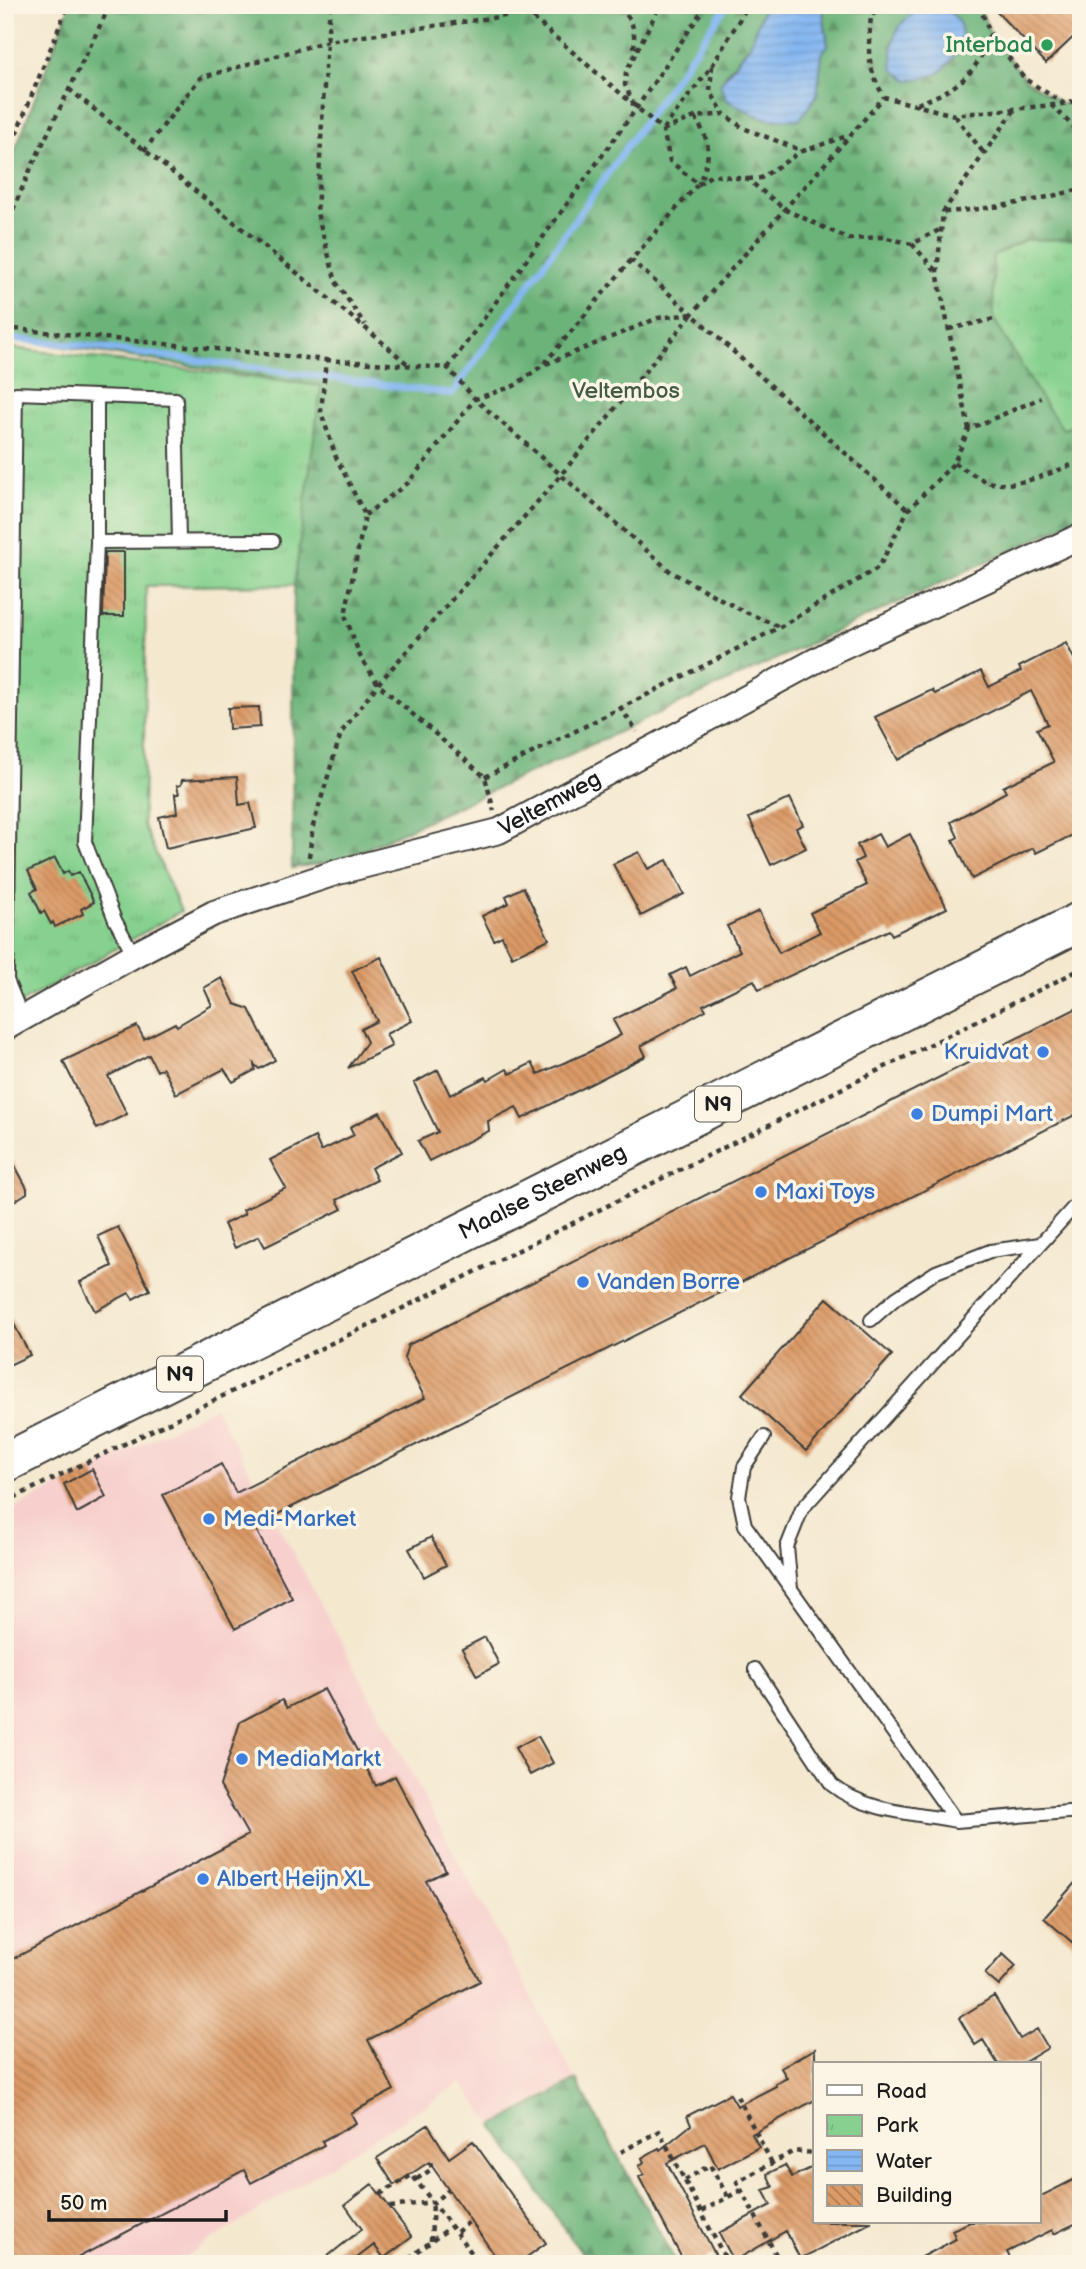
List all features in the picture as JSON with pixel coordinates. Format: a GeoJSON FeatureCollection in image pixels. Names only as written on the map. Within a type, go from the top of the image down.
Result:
{"type":"FeatureCollection","features":[{"type":"Feature","properties":{"kind":"main road","name":"Maalse Steenweg"},"geometry":{"type":"LineString","coordinates":[[5,1463],[1081,922]]}},
{"type":"Feature","properties":{"kind":"street","name":"Veltemweg"},"geometry":{"type":"LineString","coordinates":[[14,1024],[214,913],[338,872],[499,831],[839,648],[1081,536]]}},
{"type":"Feature","properties":{"kind":"lane"},"geometry":{"type":"LineString","coordinates":[[14,1024],[7,980],[16,393],[176,399],[179,541]]}},
{"type":"Feature","properties":{"kind":"lane"},"geometry":{"type":"LineString","coordinates":[[97,396],[97,542],[85,842],[115,920],[134,955]]}},
{"type":"Feature","properties":{"kind":"lane"},"geometry":{"type":"LineString","coordinates":[[97,542],[273,541]]}},
{"type":"Feature","properties":{"kind":"lane"},"geometry":{"type":"LineString","coordinates":[[791,1589],[787,1547],[802,1509],[1081,1199]]}},
{"type":"Feature","properties":{"kind":"lane"},"geometry":{"type":"LineString","coordinates":[[871,1320],[896,1298],[936,1272],[990,1251],[1040,1244]]}},
{"type":"Feature","properties":{"kind":"lane"},"geometry":{"type":"LineString","coordinates":[[764,1437],[744,1466],[739,1497],[745,1525],[956,1821]]}},
{"type":"Feature","properties":{"kind":"lane"},"geometry":{"type":"LineString","coordinates":[[755,1669],[832,1785],[847,1797],[863,1804],[956,1821],[1081,1811]]}},
{"type":"Feature","properties":{"kind":"path"},"geometry":{"type":"LineString","coordinates":[[5,162],[68,5]]}},
{"type":"Feature","properties":{"kind":"path"},"geometry":{"type":"LineString","coordinates":[[5,228],[110,5]]}},
{"type":"Feature","properties":{"kind":"path"},"geometry":{"type":"LineString","coordinates":[[330,5],[317,213],[336,282],[369,331]]}},
{"type":"Feature","properties":{"kind":"path"},"geometry":{"type":"LineString","coordinates":[[517,5],[663,130],[670,161],[698,184]]}},
{"type":"Feature","properties":{"kind":"path"},"geometry":{"type":"LineString","coordinates":[[144,151],[200,78],[328,41],[526,13],[648,5]]}},
{"type":"Feature","properties":{"kind":"path"},"geometry":{"type":"LineString","coordinates":[[639,111],[625,85],[626,72],[660,5]]}},
{"type":"Feature","properties":{"kind":"path"},"geometry":{"type":"LineString","coordinates":[[448,368],[639,111],[706,5]]}},
{"type":"Feature","properties":{"kind":"path"},"geometry":{"type":"LineString","coordinates":[[663,130],[712,66],[748,5]]}},
{"type":"Feature","properties":{"kind":"path"},"geometry":{"type":"LineString","coordinates":[[884,5],[871,16],[868,50],[871,74],[884,97],[954,115],[1081,100]]}},
{"type":"Feature","properties":{"kind":"path"},"geometry":{"type":"LineString","coordinates":[[979,5],[990,33],[1025,79],[1063,104]]}},
{"type":"Feature","properties":{"kind":"path"},"geometry":{"type":"LineString","coordinates":[[618,7],[629,16],[635,31],[634,53]]}},
{"type":"Feature","properties":{"kind":"path"},"geometry":{"type":"LineString","coordinates":[[916,104],[946,93],[973,72],[984,55],[990,33]]}},
{"type":"Feature","properties":{"kind":"path"},"geometry":{"type":"LineString","coordinates":[[712,66],[710,90],[724,114],[743,128],[803,151]]}},
{"type":"Feature","properties":{"kind":"path"},"geometry":{"type":"LineString","coordinates":[[69,89],[410,366]]}},
{"type":"Feature","properties":{"kind":"path"},"geometry":{"type":"LineString","coordinates":[[313,826],[341,733],[378,684],[560,475],[692,314],[884,97]]}},
{"type":"Feature","properties":{"kind":"path"},"geometry":{"type":"LineString","coordinates":[[1051,105],[1081,134]]}},
{"type":"Feature","properties":{"kind":"path"},"geometry":{"type":"LineString","coordinates":[[485,777],[780,627],[879,567],[908,510],[954,463],[969,429],[937,272],[943,212],[1016,108]]}},
{"type":"Feature","properties":{"kind":"path"},"geometry":{"type":"LineString","coordinates":[[663,130],[695,117],[724,114]]}},
{"type":"Feature","properties":{"kind":"path"},"geometry":{"type":"LineString","coordinates":[[954,115],[983,152]]}},
{"type":"Feature","properties":{"kind":"path"},"geometry":{"type":"LineString","coordinates":[[695,117],[708,146],[708,161],[698,184]]}},
{"type":"Feature","properties":{"kind":"path"},"geometry":{"type":"LineString","coordinates":[[543,365],[698,184],[712,175],[761,178],[803,151],[849,135]]}},
{"type":"Feature","properties":{"kind":"path"},"geometry":{"type":"LineString","coordinates":[[747,179],[786,210],[849,240],[883,237],[912,244],[937,272]]}},
{"type":"Feature","properties":{"kind":"path"},"geometry":{"type":"LineString","coordinates":[[943,212],[984,210],[1027,203],[1081,188]]}},
{"type":"Feature","properties":{"kind":"path"},"geometry":{"type":"LineString","coordinates":[[912,244],[942,229]]}},
{"type":"Feature","properties":{"kind":"path"},"geometry":{"type":"LineString","coordinates":[[631,260],[908,510]]}},
{"type":"Feature","properties":{"kind":"path"},"geometry":{"type":"LineString","coordinates":[[365,515],[408,483],[475,399],[514,386],[543,365],[658,318],[692,314]]}},
{"type":"Feature","properties":{"kind":"path"},"geometry":{"type":"LineString","coordinates":[[949,329],[994,319]]}},
{"type":"Feature","properties":{"kind":"path"},"geometry":{"type":"LineString","coordinates":[[5,328],[326,360],[448,368],[475,399],[671,572],[741,610],[780,627]]}},
{"type":"Feature","properties":{"kind":"path"},"geometry":{"type":"LineString","coordinates":[[326,360],[321,412],[336,457],[365,515],[345,615],[360,656],[378,684],[485,777],[499,831]]}},
{"type":"Feature","properties":{"kind":"path"},"geometry":{"type":"LineString","coordinates":[[969,429],[1041,398]]}},
{"type":"Feature","properties":{"kind":"path"},"geometry":{"type":"LineString","coordinates":[[954,463],[989,482],[1010,482],[1042,477],[1081,461]]}},
{"type":"Feature","properties":{"kind":"path"},"geometry":{"type":"LineString","coordinates":[[5,1502],[373,1323],[1081,969]]}},
{"type":"Feature","properties":{"kind":"path"},"geometry":{"type":"LineString","coordinates":[[737,2096],[772,2163]]}},
{"type":"Feature","properties":{"kind":"path"},"geometry":{"type":"LineString","coordinates":[[621,2152],[659,2131],[725,2258]]}},
{"type":"Feature","properties":{"kind":"path"},"geometry":{"type":"LineString","coordinates":[[781,2264],[737,2182],[794,2151],[813,2153]]}},
{"type":"Feature","properties":{"kind":"path"},"geometry":{"type":"LineString","coordinates":[[417,2179],[432,2169],[430,2161]]}},
{"type":"Feature","properties":{"kind":"path"},"geometry":{"type":"LineString","coordinates":[[685,2180],[710,2165],[728,2197]]}},
{"type":"Feature","properties":{"kind":"path"},"geometry":{"type":"LineString","coordinates":[[380,2194],[412,2175],[480,2264]]}},
{"type":"Feature","properties":{"kind":"path"},"geometry":{"type":"LineString","coordinates":[[390,2207],[433,2202],[449,2190]]}},
{"type":"Feature","properties":{"kind":"path"},"geometry":{"type":"LineString","coordinates":[[702,2211],[741,2190]]}},
{"type":"Feature","properties":{"kind":"path"},"geometry":{"type":"LineString","coordinates":[[431,2241],[433,2202]]}},
{"type":"Feature","properties":{"kind":"path"},"geometry":{"type":"LineString","coordinates":[[457,2232],[471,2220]]}},
{"type":"Feature","properties":{"kind":"path"},"geometry":{"type":"LineString","coordinates":[[401,2264],[452,2226]]}},
{"type":"Feature","properties":{"kind":"path"},"geometry":{"type":"LineString","coordinates":[[489,2264],[495,2255]]}},
{"type":"Feature","properties":{"kind":"shaded area"},"geometry":{"type":"Polygon","coordinates":[[[215,1407],[576,2080],[493,2126],[461,2083],[174,2264],[5,2264],[5,1513],[215,1407]]]}},
{"type":"Feature","properties":{"kind":"green space","name":"Veltembos"},"geometry":{"type":"Polygon","coordinates":[[[70,5],[765,5],[750,45],[725,75],[727,100],[755,115],[772,120],[817,95],[822,53],[828,45],[823,13],[827,5],[979,5],[990,33],[1025,79],[1063,104],[1081,99],[1081,239],[1025,240],[993,256],[994,319],[1041,398],[1063,428],[1081,423],[1081,518],[342,860],[292,868],[294,585],[320,386],[5,338],[5,177],[70,5]]]}},
{"type":"Feature","properties":{"kind":"green space"},"geometry":{"type":"Polygon","coordinates":[[[1081,239],[1081,423],[1063,429],[1041,398],[994,319],[993,256],[1025,240],[1081,239]]]}},
{"type":"Feature","properties":{"kind":"green space"},"geometry":{"type":"Polygon","coordinates":[[[5,347],[321,386],[294,585],[146,586],[143,824],[181,911],[5,1012],[5,347]]]}},
{"type":"Feature","properties":{"kind":"green space"},"geometry":{"type":"Polygon","coordinates":[[[576,2080],[677,2264],[589,2264],[493,2126],[576,2080]]]}},
{"type":"Feature","properties":{"kind":"water"},"geometry":{"type":"Polygon","coordinates":[[[765,5],[827,5],[823,13],[828,45],[822,53],[817,95],[800,119],[772,120],[755,115],[727,100],[720,84],[750,45],[765,5]]]}},
{"type":"Feature","properties":{"kind":"water"},"geometry":{"type":"Polygon","coordinates":[[[939,6],[959,22],[962,36],[960,44],[942,71],[929,77],[908,80],[893,69],[895,35],[906,19],[915,13],[939,6]]]}},
{"type":"Feature","properties":{"kind":"building","name":"Interbad"},"geometry":{"type":"Polygon","coordinates":[[[990,5],[1081,5],[1081,30],[1046,63],[990,5]]]}},
{"type":"Feature","properties":{"kind":"building"},"geometry":{"type":"Polygon","coordinates":[[[105,552],[124,552],[124,616],[103,616],[105,552]]]}},
{"type":"Feature","properties":{"kind":"building"},"geometry":{"type":"Polygon","coordinates":[[[1066,643],[1081,672],[1081,831],[1036,853],[1033,848],[972,879],[953,840],[958,837],[951,822],[1006,792],[1003,787],[1054,762],[1037,729],[1048,724],[1031,691],[898,760],[875,717],[932,690],[935,694],[981,671],[989,687],[1021,671],[1019,667],[1066,643]]]}},
{"type":"Feature","properties":{"kind":"building"},"geometry":{"type":"Polygon","coordinates":[[[259,707],[260,727],[229,729],[228,708],[259,707]]]}},
{"type":"Feature","properties":{"kind":"building"},"geometry":{"type":"Polygon","coordinates":[[[237,777],[239,805],[250,803],[256,828],[166,848],[159,817],[177,813],[175,794],[179,794],[177,786],[181,785],[182,780],[237,777]]]}},
{"type":"Feature","properties":{"kind":"building"},"geometry":{"type":"Polygon","coordinates":[[[790,798],[803,825],[796,828],[806,848],[771,865],[749,818],[790,798]]]}},
{"type":"Feature","properties":{"kind":"building"},"geometry":{"type":"Polygon","coordinates":[[[878,834],[885,847],[910,834],[947,908],[892,935],[889,930],[759,990],[754,980],[703,1005],[706,1010],[641,1046],[646,1056],[522,1119],[516,1107],[488,1121],[489,1131],[429,1161],[418,1141],[438,1132],[414,1083],[438,1070],[450,1095],[486,1077],[488,1080],[507,1069],[510,1074],[532,1063],[538,1074],[587,1053],[621,1035],[613,1020],[677,988],[670,975],[686,967],[690,976],[740,951],[727,926],[759,911],[779,953],[820,932],[810,913],[867,885],[855,862],[863,858],[857,845],[878,834]]]}},
{"type":"Feature","properties":{"kind":"building"},"geometry":{"type":"Polygon","coordinates":[[[639,852],[648,869],[667,860],[684,894],[641,916],[613,864],[639,852]]]}},
{"type":"Feature","properties":{"kind":"building"},"geometry":{"type":"Polygon","coordinates":[[[55,858],[63,874],[68,871],[70,876],[79,872],[94,902],[81,909],[83,914],[55,927],[44,911],[41,913],[31,892],[37,889],[28,871],[55,858]]]}},
{"type":"Feature","properties":{"kind":"building"},"geometry":{"type":"Polygon","coordinates":[[[523,887],[549,939],[512,957],[502,936],[494,940],[482,916],[509,903],[506,896],[523,887]]]}},
{"type":"Feature","properties":{"kind":"building"},"geometry":{"type":"Polygon","coordinates":[[[381,957],[412,1021],[386,1034],[392,1046],[348,1068],[367,1042],[361,1029],[377,1021],[352,971],[381,957]]]}},
{"type":"Feature","properties":{"kind":"building"},"geometry":{"type":"Polygon","coordinates":[[[222,978],[235,1004],[249,1009],[275,1060],[259,1069],[254,1064],[255,1070],[233,1082],[224,1069],[176,1094],[163,1068],[157,1071],[149,1055],[108,1076],[127,1114],[97,1129],[63,1061],[137,1026],[144,1039],[175,1023],[177,1026],[212,1005],[204,988],[222,978]]]}},
{"type":"Feature","properties":{"kind":"building"},"geometry":{"type":"Polygon","coordinates":[[[1081,1006],[1081,1112],[254,1526],[292,1598],[235,1629],[163,1495],[221,1464],[236,1493],[425,1398],[404,1358],[408,1345],[1081,1006]]]}},
{"type":"Feature","properties":{"kind":"building"},"geometry":{"type":"Polygon","coordinates":[[[380,1112],[402,1152],[371,1168],[377,1180],[337,1200],[342,1209],[265,1247],[259,1236],[235,1248],[224,1224],[245,1214],[243,1210],[286,1188],[270,1160],[315,1137],[321,1151],[354,1135],[350,1127],[380,1112]]]}},
{"type":"Feature","properties":{"kind":"building"},"geometry":{"type":"Polygon","coordinates":[[[5,1147],[27,1188],[27,1193],[5,1207],[5,1147]]]}},
{"type":"Feature","properties":{"kind":"building"},"geometry":{"type":"Polygon","coordinates":[[[118,1227],[150,1290],[133,1299],[129,1293],[95,1311],[80,1282],[112,1266],[98,1236],[118,1227]]]}},
{"type":"Feature","properties":{"kind":"building"},"geometry":{"type":"Polygon","coordinates":[[[827,1298],[892,1355],[806,1451],[742,1394],[827,1298]]]}},
{"type":"Feature","properties":{"kind":"building"},"geometry":{"type":"Polygon","coordinates":[[[5,1307],[30,1355],[5,1367],[5,1307]]]}},
{"type":"Feature","properties":{"kind":"building"},"geometry":{"type":"Polygon","coordinates":[[[92,1469],[106,1497],[77,1513],[64,1484],[92,1469]]]}},
{"type":"Feature","properties":{"kind":"building"},"geometry":{"type":"Polygon","coordinates":[[[431,1537],[446,1565],[424,1577],[409,1549],[431,1537]]]}},
{"type":"Feature","properties":{"kind":"building"},"geometry":{"type":"Polygon","coordinates":[[[485,1637],[499,1664],[477,1676],[462,1649],[485,1637]]]}},
{"type":"Feature","properties":{"kind":"building"},"geometry":{"type":"Polygon","coordinates":[[[324,1689],[376,1786],[395,1776],[446,1871],[426,1881],[480,1981],[368,2040],[394,2090],[351,2113],[356,2123],[322,2141],[324,2145],[251,2183],[244,2170],[66,2264],[5,2264],[5,1963],[248,1835],[220,1786],[240,1722],[282,1700],[287,1708],[324,1689]]]}},
{"type":"Feature","properties":{"kind":"building"},"geometry":{"type":"Polygon","coordinates":[[[538,1736],[553,1763],[530,1775],[515,1748],[538,1736]]]}},
{"type":"Feature","properties":{"kind":"building"},"geometry":{"type":"Polygon","coordinates":[[[1081,1876],[1081,1950],[1044,1918],[1081,1876]]]}},
{"type":"Feature","properties":{"kind":"building"},"geometry":{"type":"Polygon","coordinates":[[[1003,1954],[1016,1966],[999,1986],[985,1974],[1003,1954]]]}},
{"type":"Feature","properties":{"kind":"building"},"geometry":{"type":"Polygon","coordinates":[[[994,1996],[1020,2039],[1037,2029],[1048,2048],[1024,2062],[997,2062],[983,2040],[975,2045],[959,2018],[994,1996]]]}},
{"type":"Feature","properties":{"kind":"building"},"geometry":{"type":"Polygon","coordinates":[[[815,2049],[813,2101],[752,2134],[759,2147],[718,2169],[705,2143],[667,2163],[715,2254],[697,2264],[685,2264],[639,2177],[644,2174],[639,2166],[644,2162],[642,2158],[659,2148],[660,2150],[691,2125],[687,2116],[730,2094],[737,2106],[776,2086],[775,2084],[787,2078],[781,2068],[815,2049]]]}},
{"type":"Feature","properties":{"kind":"building"},"geometry":{"type":"Polygon","coordinates":[[[428,2125],[449,2158],[473,2141],[546,2243],[517,2264],[501,2264],[429,2162],[394,2185],[377,2158],[428,2125]]]}},
{"type":"Feature","properties":{"kind":"building"},"geometry":{"type":"Polygon","coordinates":[[[785,2165],[792,2177],[813,2167],[813,2224],[868,2224],[800,2259],[786,2231],[734,2261],[719,2233],[771,2205],[763,2190],[773,2187],[767,2174],[785,2165]]]}},
{"type":"Feature","properties":{"kind":"building"},"geometry":{"type":"Polygon","coordinates":[[[1075,2179],[1081,2189],[1081,2221],[1054,2234],[1052,2230],[1007,2252],[1013,2264],[909,2264],[956,2239],[952,2230],[966,2224],[1040,2224],[1040,2196],[1075,2179]]]}},
{"type":"Feature","properties":{"kind":"building"},"geometry":{"type":"Polygon","coordinates":[[[372,2184],[412,2237],[384,2258],[374,2245],[349,2264],[318,2264],[362,2229],[345,2205],[372,2184]]]}},
{"type":"Feature","properties":{"kind":"waterway"},"geometry":{"type":"LineString","coordinates":[[5,338],[87,346],[452,394],[727,5]]}},
{"type":"Feature","properties":{"kind":"place","name":"Interbad"},"geometry":{"type":"Point","coordinates":[1047,45]}},
{"type":"Feature","properties":{"kind":"place","name":"Kruidvat"},"geometry":{"type":"Point","coordinates":[1043,1052]}},
{"type":"Feature","properties":{"kind":"place","name":"Dumpi Mart"},"geometry":{"type":"Point","coordinates":[917,1114]}},
{"type":"Feature","properties":{"kind":"place","name":"Maxi Toys"},"geometry":{"type":"Point","coordinates":[761,1192]}},
{"type":"Feature","properties":{"kind":"place","name":"Vanden Borre"},"geometry":{"type":"Point","coordinates":[583,1282]}},
{"type":"Feature","properties":{"kind":"place","name":"Medi-Market"},"geometry":{"type":"Point","coordinates":[209,1519]}},
{"type":"Feature","properties":{"kind":"place","name":"MediaMarkt"},"geometry":{"type":"Point","coordinates":[242,1759]}},
{"type":"Feature","properties":{"kind":"place","name":"Albert Heijn XL"},"geometry":{"type":"Point","coordinates":[203,1879]}}]}
